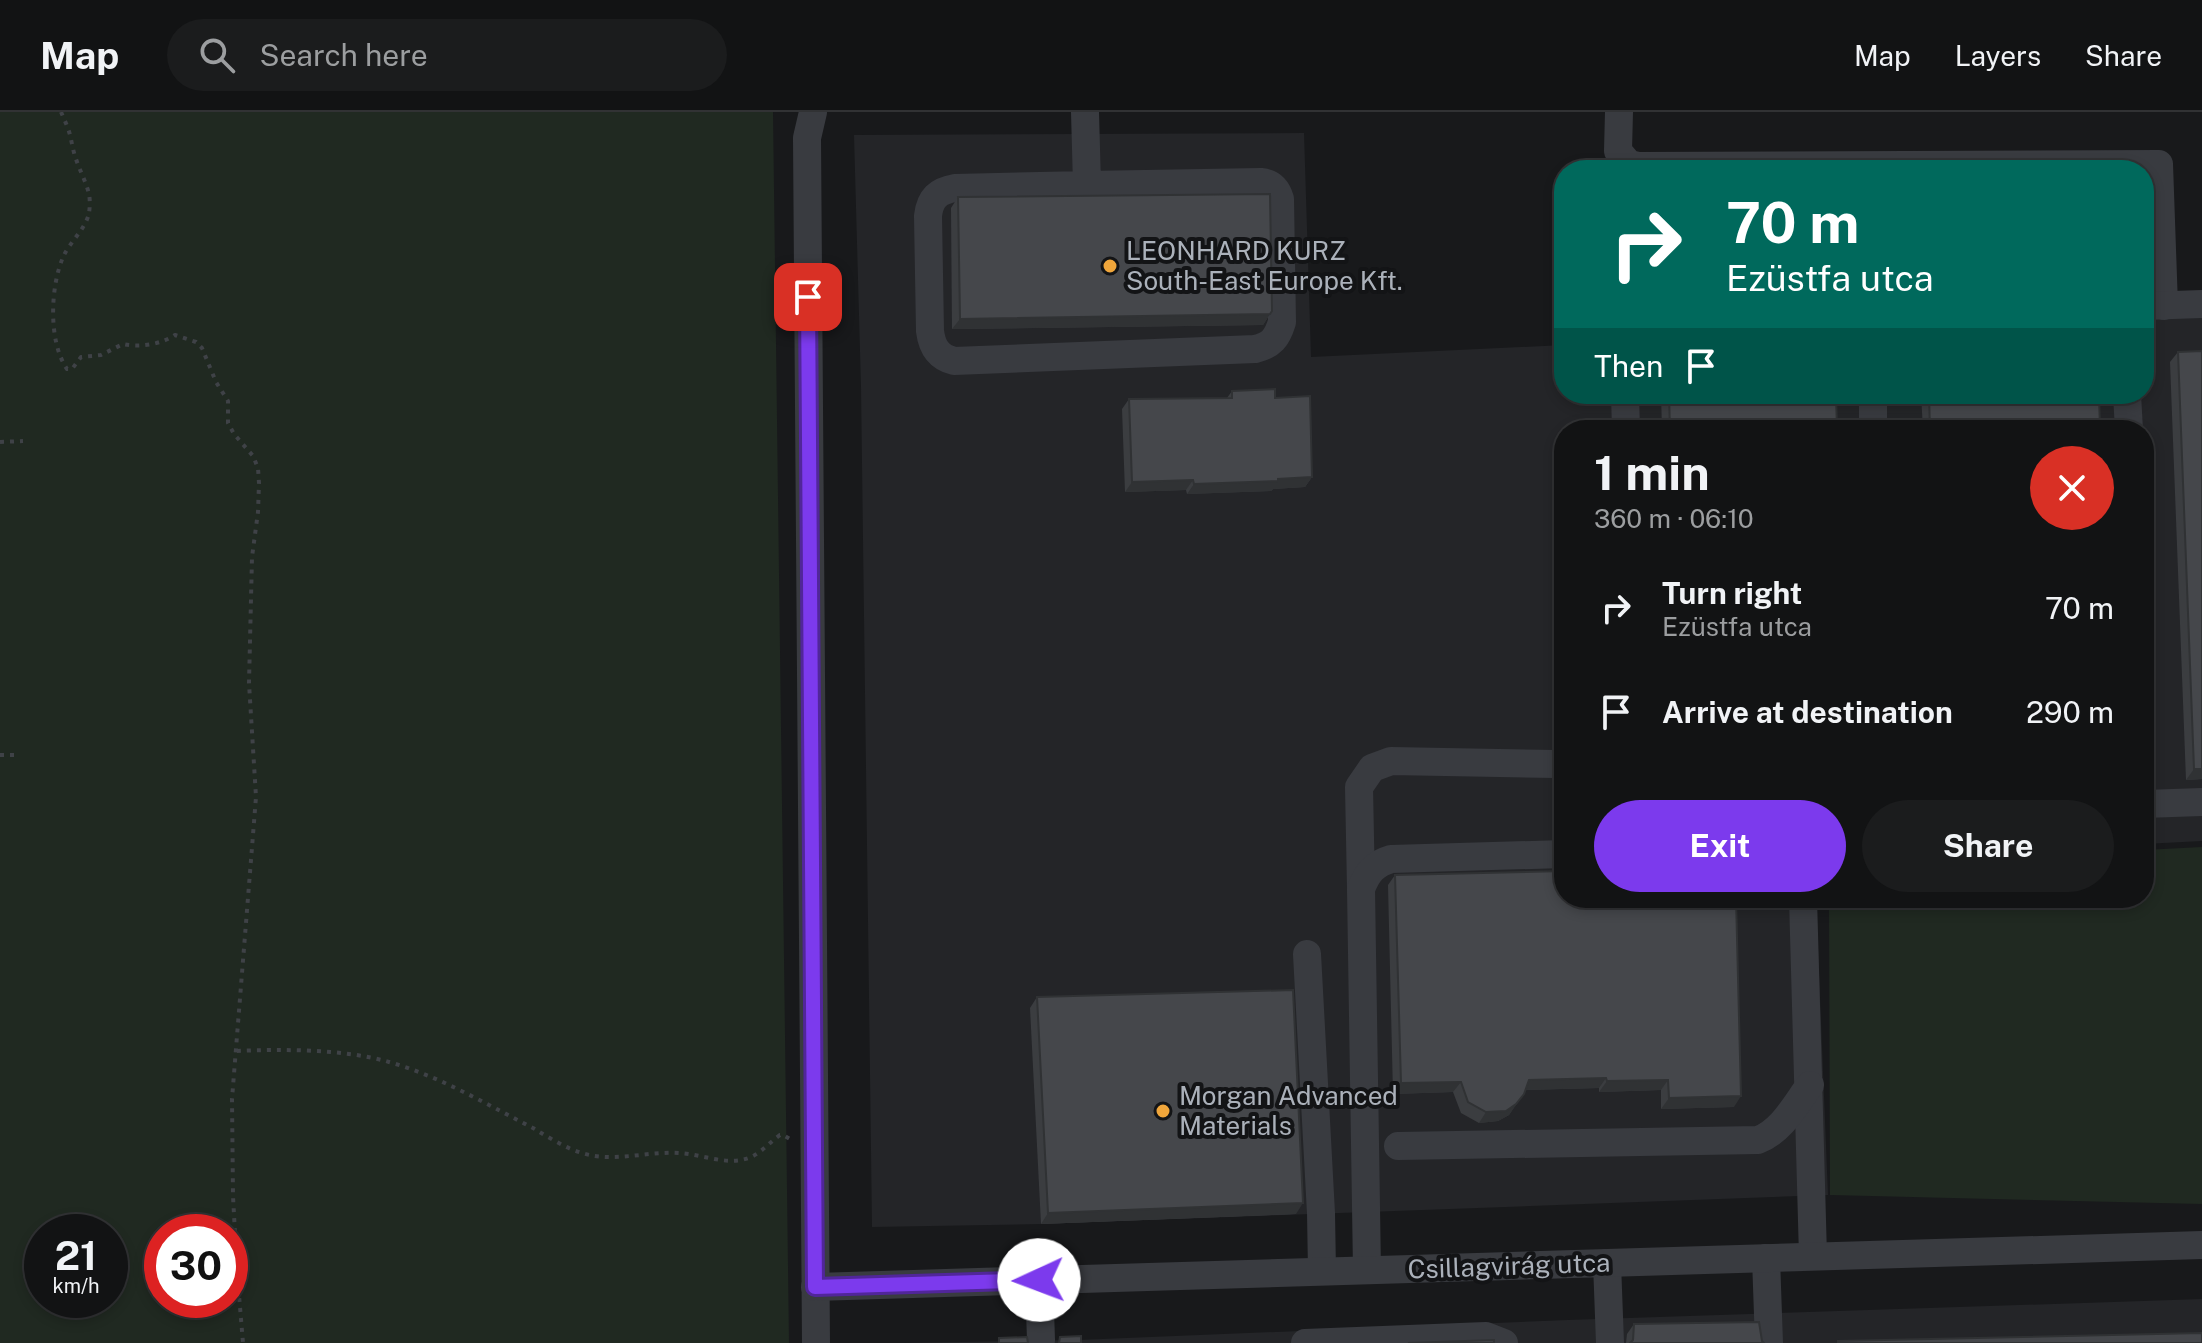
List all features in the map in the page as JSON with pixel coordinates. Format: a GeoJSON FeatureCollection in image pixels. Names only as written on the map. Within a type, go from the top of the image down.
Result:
{"type":"FeatureCollection","features":[{"type":"Feature","properties":{"kind":"street"},"geometry":{"type":"LineString","coordinates":[[813,112],[807,154],[816,1343]]}},
{"type":"Feature","properties":{"kind":"street"},"geometry":{"type":"LineString","coordinates":[[1085,112],[1087,185]]}},
{"type":"Feature","properties":{"kind":"street"},"geometry":{"type":"LineString","coordinates":[[1619,112],[1618,151],[1626,160]]}},
{"type":"Feature","properties":{"kind":"street"},"geometry":{"type":"LineString","coordinates":[[2154,164],[2159,164],[2154,306],[2202,304]]}},
{"type":"Feature","properties":{"kind":"street"},"geometry":{"type":"LineString","coordinates":[[1261,182],[1273,186],[1280,199],[1282,322],[1277,337],[1255,349],[954,361],[940,355],[931,341],[930,331],[928,216],[933,198],[940,192],[955,188],[1087,185],[1261,182]]}},
{"type":"Feature","properties":{"kind":"street"},"geometry":{"type":"LineString","coordinates":[[1367,1270],[1359,787],[1372,768],[1391,761],[1554,764]]}},
{"type":"Feature","properties":{"kind":"street"},"geometry":{"type":"LineString","coordinates":[[2154,804],[2202,802]]}},
{"type":"Feature","properties":{"kind":"street"},"geometry":{"type":"LineString","coordinates":[[1361,889],[1373,867],[1391,859],[1554,854]]}},
{"type":"Feature","properties":{"kind":"street"},"geometry":{"type":"LineString","coordinates":[[1803,908],[1813,1256]]}},
{"type":"Feature","properties":{"kind":"street"},"geometry":{"type":"LineString","coordinates":[[1307,954],[1322,1271]]}},
{"type":"Feature","properties":{"kind":"street"},"geometry":{"type":"LineString","coordinates":[[1398,1146],[1758,1140],[1780,1126],[1810,1085]]}},
{"type":"Feature","properties":{"kind":"street","name":"Csillagvirág utca"},"geometry":{"type":"LineString","coordinates":[[815,1287],[2202,1245]]}},
{"type":"Feature","properties":{"kind":"street"},"geometry":{"type":"LineString","coordinates":[[1766,1258],[1769,1343]]}},
{"type":"Feature","properties":{"kind":"street"},"geometry":{"type":"LineString","coordinates":[[1607,1263],[1610,1343]]}},
{"type":"Feature","properties":{"kind":"street"},"geometry":{"type":"LineString","coordinates":[[1039,1280],[1041,1340]]}},
{"type":"Feature","properties":{"kind":"street"},"geometry":{"type":"LineString","coordinates":[[1305,1343],[1486,1336],[1504,1343]]}},
{"type":"Feature","properties":{"kind":"path"},"geometry":{"type":"LineString","coordinates":[[61,112],[90,196],[90,212],[58,271],[54,308],[58,355],[70,370],[81,357],[101,355],[123,344],[145,346],[167,341],[175,335],[196,342],[202,348],[216,382],[228,401],[228,423],[253,456],[258,468],[249,683],[256,797],[232,1099],[233,1196],[243,1343]]}},
{"type":"Feature","properties":{"kind":"path"},"geometry":{"type":"LineString","coordinates":[[0,442],[23,441]]}},
{"type":"Feature","properties":{"kind":"path"},"geometry":{"type":"LineString","coordinates":[[0,755],[16,755]]}},
{"type":"Feature","properties":{"kind":"path"},"geometry":{"type":"LineString","coordinates":[[237,1051],[316,1052],[388,1061],[464,1093],[582,1153],[608,1158],[675,1153],[740,1160],[759,1153],[783,1135],[814,1158]]}},
{"type":"Feature","properties":{"kind":"shaded area"},"geometry":{"type":"Polygon","coordinates":[[[0,112],[773,112],[789,1343],[0,1343],[0,112]]]}},
{"type":"Feature","properties":{"kind":"shaded area"},"geometry":{"type":"Polygon","coordinates":[[[1304,133],[1311,357],[1554,345],[1554,404],[2154,404],[2154,316],[2202,314],[2202,841],[2154,843],[2154,420],[1554,420],[1554,908],[1816,908],[1828,1195],[1041,1224],[872,1227],[861,387],[854,135],[1304,133]]]}},
{"type":"Feature","properties":{"kind":"shaded area"},"geometry":{"type":"Polygon","coordinates":[[[2202,847],[2202,1204],[1830,1195],[1829,908],[2154,908],[2154,849],[2202,847]]]}},
{"type":"Feature","properties":{"kind":"shaded area"},"geometry":{"type":"Polygon","coordinates":[[[2202,1299],[2202,1343],[903,1343],[1078,1340],[2202,1299]]]}},
{"type":"Feature","properties":{"kind":"building","name":"LEONHARD KURZ South-East Europe Kft."},"geometry":{"type":"Polygon","coordinates":[[[1270,194],[1270,314],[960,319],[958,197],[1270,194]]]}},
{"type":"Feature","properties":{"kind":"building"},"geometry":{"type":"Polygon","coordinates":[[[2202,351],[2202,769],[2194,769],[2178,352],[2202,351]]]}},
{"type":"Feature","properties":{"kind":"building"},"geometry":{"type":"Polygon","coordinates":[[[1275,389],[1275,398],[1310,396],[1312,477],[1194,484],[1193,480],[1132,482],[1129,399],[1232,398],[1232,391],[1275,389]]]}},
{"type":"Feature","properties":{"kind":"building"},"geometry":{"type":"Polygon","coordinates":[[[1669,404],[1836,404],[1837,420],[1670,420],[1669,404]]]}},
{"type":"Feature","properties":{"kind":"building"},"geometry":{"type":"Polygon","coordinates":[[[1929,404],[2099,404],[2100,420],[1930,420],[1929,404]]]}},
{"type":"Feature","properties":{"kind":"building"},"geometry":{"type":"Polygon","coordinates":[[[1554,871],[1554,908],[1736,908],[1741,1096],[1669,1098],[1668,1080],[1529,1080],[1516,1104],[1506,1111],[1486,1112],[1468,1102],[1461,1082],[1401,1083],[1395,875],[1554,871]]]}},
{"type":"Feature","properties":{"kind":"building","name":"Morgan Advanced Materials"},"geometry":{"type":"Polygon","coordinates":[[[1293,990],[1303,1203],[1048,1213],[1037,997],[1293,990]]]}},
{"type":"Feature","properties":{"kind":"building"},"geometry":{"type":"Polygon","coordinates":[[[1759,1322],[1764,1343],[1630,1343],[1634,1324],[1759,1322]]]}},
{"type":"Feature","properties":{"kind":"building"},"geometry":{"type":"Polygon","coordinates":[[[2202,1333],[2202,1343],[1838,1343],[1838,1341],[2202,1333]]]}},
{"type":"Feature","properties":{"kind":"building"},"geometry":{"type":"Polygon","coordinates":[[[1081,1336],[1081,1343],[1059,1343],[1060,1337],[1081,1336]]]}},
{"type":"Feature","properties":{"kind":"building"},"geometry":{"type":"Polygon","coordinates":[[[1027,1337],[1028,1343],[999,1343],[999,1338],[1027,1337]]]}},
{"type":"Feature","properties":{"kind":"building"},"geometry":{"type":"Polygon","coordinates":[[[1494,1340],[1494,1343],[1408,1343],[1494,1340]]]}},
{"type":"Feature","properties":{"kind":"place","name":"LEONHARD KURZ South-East Europe Kft."},"geometry":{"type":"Point","coordinates":[1110,266]}},
{"type":"Feature","properties":{"kind":"place","name":"Morgan Advanced Materials"},"geometry":{"type":"Point","coordinates":[1163,1111]}},
{"type":"Feature","properties":{"kind":"route"},"geometry":{"type":"LineString","coordinates":[[808,297],[815,1287],[1039,1280]]}}]}
